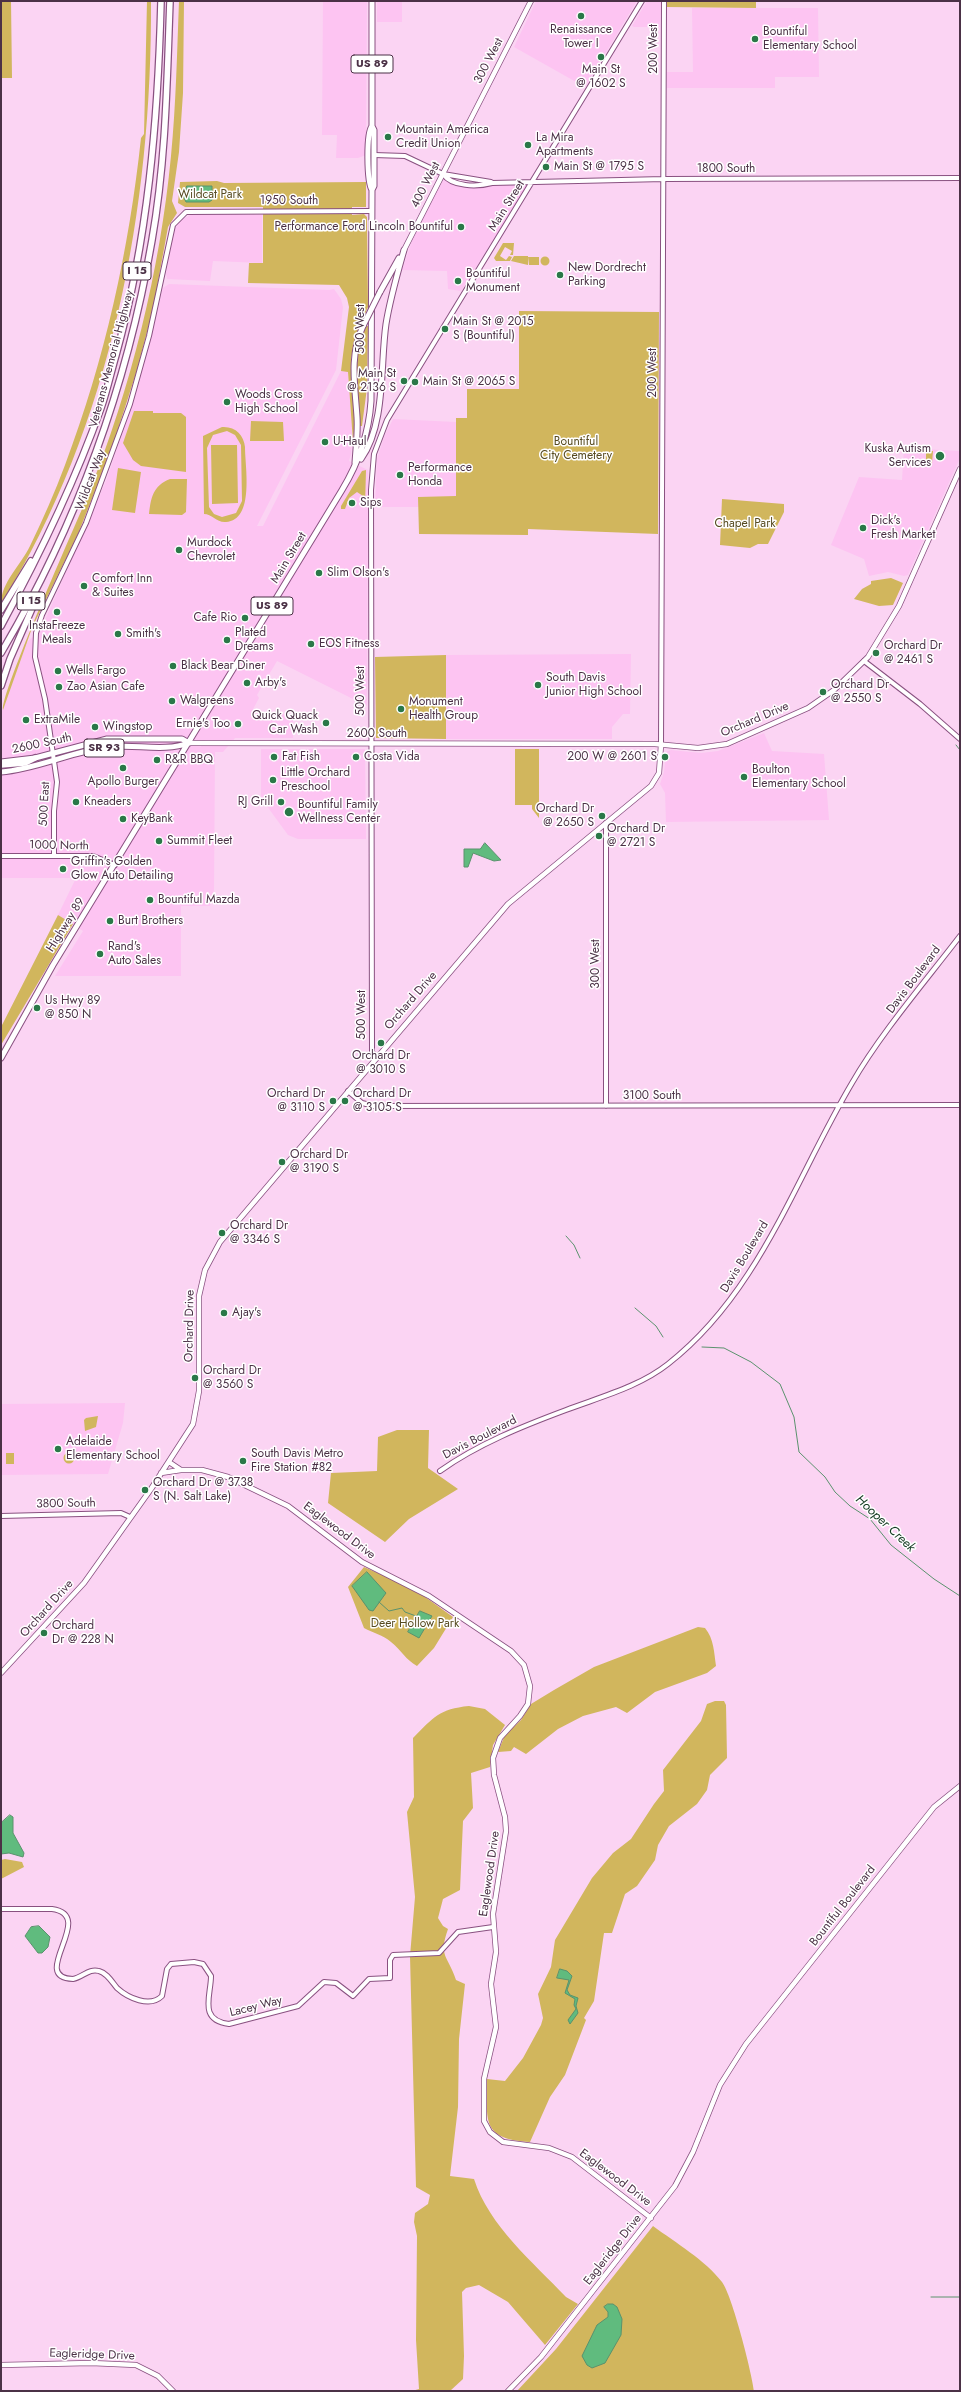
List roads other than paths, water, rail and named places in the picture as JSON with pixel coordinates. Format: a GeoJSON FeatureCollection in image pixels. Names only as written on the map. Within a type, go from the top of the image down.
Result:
{"type":"FeatureCollection","features":[{"type":"Feature","properties":{"kind":"highway","name":"Veterans Memorial Highway"},"geometry":{"type":"LineString","coordinates":[[1,626],[51,528],[77,470],[101,407],[136,277],[153,153],[159,80],[161,1]]}},
{"type":"Feature","properties":{"kind":"highway","name":"Veterans Memorial Highway"},"geometry":{"type":"LineString","coordinates":[[1,653],[26,611],[58,547],[85,485],[103,434],[123,369],[143,289],[152,239],[166,120],[170,1]]}},
{"type":"Feature","properties":{"kind":"highway"},"geometry":{"type":"LineString","coordinates":[[1,610],[51,528]]}},
{"type":"Feature","properties":{"kind":"highway"},"geometry":{"type":"LineString","coordinates":[[1,686],[10,659],[58,547]]}},
{"type":"Feature","properties":{"kind":"highway"},"geometry":{"type":"LineString","coordinates":[[1,765],[24,763],[35,758]]}},
{"type":"Feature","properties":{"kind":"main road","name":"500 West"},"geometry":{"type":"LineString","coordinates":[[355,466],[366,437],[370,410],[372,190],[374,186],[374,130],[372,126],[372,1]]}},
{"type":"Feature","properties":{"kind":"main road","name":"300 West"},"geometry":{"type":"LineString","coordinates":[[465,130],[531,1]]}},
{"type":"Feature","properties":{"kind":"main road","name":"500 West"},"geometry":{"type":"LineString","coordinates":[[372,126],[369,130],[368,157],[369,186],[372,190]]}},
{"type":"Feature","properties":{"kind":"main road","name":"400 West"},"geometry":{"type":"LineString","coordinates":[[404,250],[465,130]]}},
{"type":"Feature","properties":{"kind":"main road"},"geometry":{"type":"LineString","coordinates":[[355,466],[357,418],[353,366],[355,346],[380,292],[404,250]]}},
{"type":"Feature","properties":{"kind":"main road"},"geometry":{"type":"LineString","coordinates":[[355,466],[367,451],[379,407],[386,326],[392,289],[404,250]]}},
{"type":"Feature","properties":{"kind":"main road","name":"Main Street"},"geometry":{"type":"LineString","coordinates":[[189,743],[355,466]]}},
{"type":"Feature","properties":{"kind":"main road","name":"Orchard Drive"},"geometry":{"type":"LineString","coordinates":[[1,1673],[78,1591],[169,1462],[191,1428],[196,1413],[199,1391],[198,1300],[201,1281],[209,1261],[220,1242],[508,904],[649,789],[656,780],[660,769],[661,745],[698,748],[732,742],[821,701],[864,661],[902,599],[960,469]]}},
{"type":"Feature","properties":{"kind":"main road","name":"2600 South"},"geometry":{"type":"LineString","coordinates":[[1,762],[35,758],[113,739],[182,739],[189,743],[661,745]]}},
{"type":"Feature","properties":{"kind":"main road","name":"SR 93"},"geometry":{"type":"LineString","coordinates":[[1,772],[26,769],[109,747],[176,746],[189,743]]}},
{"type":"Feature","properties":{"kind":"main road","name":"Highway 89"},"geometry":{"type":"LineString","coordinates":[[1,1058],[53,965],[116,865],[189,743]]}},
{"type":"Feature","properties":{"kind":"main road"},"geometry":{"type":"LineString","coordinates":[[169,1462],[181,1470]]}},
{"type":"Feature","properties":{"kind":"main road","name":"Eaglewood Drive"},"geometry":{"type":"LineString","coordinates":[[161,1473],[181,1470],[202,1470],[228,1477],[288,1506],[362,1562],[420,1590],[512,1651],[522,1661],[529,1676],[529,1700],[520,1716],[502,1734],[493,1758],[494,1775],[506,1827],[494,1905],[493,1927],[496,1952],[491,1984],[497,2022],[495,2039],[484,2079],[483,2112],[488,2129],[495,2137],[506,2143],[549,2148],[572,2157],[651,2218]]}},
{"type":"Feature","properties":{"kind":"main road","name":"Bountiful Boulevard"},"geometry":{"type":"LineString","coordinates":[[746,2044],[934,1807],[960,1786]]}},
{"type":"Feature","properties":{"kind":"main road","name":"Eagleridge Drive"},"geometry":{"type":"LineString","coordinates":[[508,2391],[534,2366],[651,2218],[686,2168],[717,2091],[746,2044]]}},
{"type":"Feature","properties":{"kind":"main road","name":"Eagleridge Drive"},"geometry":{"type":"LineString","coordinates":[[1,2364],[84,2363],[136,2366],[158,2376],[173,2391]]}},
{"type":"Feature","properties":{"kind":"street","name":"Main Street"},"geometry":{"type":"LineString","coordinates":[[387,420],[642,1]]}},
{"type":"Feature","properties":{"kind":"street","name":"200 West"},"geometry":{"type":"LineString","coordinates":[[661,745],[664,1]]}},
{"type":"Feature","properties":{"kind":"street","name":"1800 South"},"geometry":{"type":"LineString","coordinates":[[374,155],[405,156],[443,174],[446,179],[461,184],[482,185],[492,183],[664,179],[960,178]]}},
{"type":"Feature","properties":{"kind":"street","name":"1950 South"},"geometry":{"type":"LineString","coordinates":[[182,213],[212,210],[372,210]]}},
{"type":"Feature","properties":{"kind":"street","name":"Wildcat Way"},"geometry":{"type":"LineString","coordinates":[[53,753],[45,699],[35,653],[37,629],[86,523],[120,433],[149,336],[172,228],[182,213]]}},
{"type":"Feature","properties":{"kind":"street","name":"500 West"},"geometry":{"type":"LineString","coordinates":[[376,1058],[372,1052],[371,476],[374,454],[387,420]]}},
{"type":"Feature","properties":{"kind":"street"},"geometry":{"type":"LineString","coordinates":[[864,661],[920,704],[960,739]]}},
{"type":"Feature","properties":{"kind":"street","name":"500 East"},"geometry":{"type":"LineString","coordinates":[[53,753],[57,785],[54,811],[54,856]]}},
{"type":"Feature","properties":{"kind":"street","name":"300 West"},"geometry":{"type":"LineString","coordinates":[[606,823],[606,1106]]}},
{"type":"Feature","properties":{"kind":"street","name":"1000 North"},"geometry":{"type":"LineString","coordinates":[[1,856],[96,856],[116,865]]}},
{"type":"Feature","properties":{"kind":"street","name":"Davis Boulevard"},"geometry":{"type":"LineString","coordinates":[[440,1471],[501,1437],[644,1378],[677,1357],[717,1317],[741,1287],[779,1221],[839,1106],[865,1062],[960,936]]}},
{"type":"Feature","properties":{"kind":"street","name":"3100 South"},"geometry":{"type":"LineString","coordinates":[[348,1091],[362,1102],[374,1106],[960,1105]]}},
{"type":"Feature","properties":{"kind":"street","name":"3800 South"},"geometry":{"type":"LineString","coordinates":[[1,1516],[121,1514],[130,1517]]}},
{"type":"Feature","properties":{"kind":"street","name":"Lacey Way"},"geometry":{"type":"LineString","coordinates":[[1,1909],[54,1909],[62,1912],[66,1918],[68,1931],[56,1961],[57,1969],[62,1976],[73,1980],[91,1970],[100,1971],[125,1994],[151,2002],[158,1999],[164,1992],[170,1965],[180,1962],[201,1963],[207,1968],[211,1976],[207,2000],[209,2010],[216,2019],[224,2024],[236,2024],[250,2017],[298,2006],[324,1982],[336,1983],[352,1996],[370,1979],[390,1978],[390,1960],[392,1955],[439,1953],[458,1932],[493,1927]]}},
{"type":"Feature","properties":{"kind":"waterway"},"geometry":{"type":"LineString","coordinates":[[956,745],[960,750]]}},
{"type":"Feature","properties":{"kind":"waterway","name":"Hooper Creek"},"geometry":{"type":"LineString","coordinates":[[566,1236],[574,1245],[580,1258]]}},
{"type":"Feature","properties":{"kind":"waterway","name":"Hooper Creek"},"geometry":{"type":"LineString","coordinates":[[635,1308],[656,1326],[663,1337]]}},
{"type":"Feature","properties":{"kind":"waterway","name":"Hooper Creek"},"geometry":{"type":"LineString","coordinates":[[702,1347],[724,1348],[751,1362],[780,1384],[794,1417],[799,1452],[825,1477],[835,1492],[850,1506],[870,1519],[891,1545],[934,1579],[960,1596]]}},
{"type":"Feature","properties":{"kind":"waterway"},"geometry":{"type":"LineString","coordinates":[[379,1602],[389,1611],[402,1608],[405,1612],[416,1616]]}},
{"type":"Feature","properties":{"kind":"waterway"},"geometry":{"type":"LineString","coordinates":[[931,2297],[960,2297]]}},
{"type":"Feature","properties":{"kind":"place","name":"Renaissance Tower I"},"geometry":{"type":"Point","coordinates":[581,16]}},
{"type":"Feature","properties":{"kind":"place","name":"Bountiful Elementary School"},"geometry":{"type":"Point","coordinates":[755,39]}},
{"type":"Feature","properties":{"kind":"place","name":"Main St @ 1602 S"},"geometry":{"type":"Point","coordinates":[601,57]}},
{"type":"Feature","properties":{"kind":"place","name":"Mountain America Credit Union"},"geometry":{"type":"Point","coordinates":[388,137]}},
{"type":"Feature","properties":{"kind":"place","name":"La Mira Apartments"},"geometry":{"type":"Point","coordinates":[528,145]}},
{"type":"Feature","properties":{"kind":"place","name":"Main St @ 1795 S"},"geometry":{"type":"Point","coordinates":[546,167]}},
{"type":"Feature","properties":{"kind":"place","name":"Performance Ford Lincoln Bountiful"},"geometry":{"type":"Point","coordinates":[461,227]}},
{"type":"Feature","properties":{"kind":"place","name":"New Dordrecht Parking"},"geometry":{"type":"Point","coordinates":[560,275]}},
{"type":"Feature","properties":{"kind":"place","name":"Bountiful Monument"},"geometry":{"type":"Point","coordinates":[458,281]}},
{"type":"Feature","properties":{"kind":"place","name":"Main St @ 2015 S (Bountiful)"},"geometry":{"type":"Point","coordinates":[445,329]}},
{"type":"Feature","properties":{"kind":"place","name":"Main St @ 2136 S"},"geometry":{"type":"Point","coordinates":[404,381]}},
{"type":"Feature","properties":{"kind":"place","name":"Main St @ 2065 S"},"geometry":{"type":"Point","coordinates":[415,382]}},
{"type":"Feature","properties":{"kind":"place","name":"Woods Cross High School"},"geometry":{"type":"Point","coordinates":[227,402]}},
{"type":"Feature","properties":{"kind":"place","name":"U-Haul"},"geometry":{"type":"Point","coordinates":[325,442]}},
{"type":"Feature","properties":{"kind":"place","name":"Kuska Autism Services"},"geometry":{"type":"Point","coordinates":[940,456]}},
{"type":"Feature","properties":{"kind":"place","name":"Performance Honda"},"geometry":{"type":"Point","coordinates":[400,475]}},
{"type":"Feature","properties":{"kind":"place","name":"Sips"},"geometry":{"type":"Point","coordinates":[352,503]}},
{"type":"Feature","properties":{"kind":"place","name":"Dick's Fresh Market"},"geometry":{"type":"Point","coordinates":[863,528]}},
{"type":"Feature","properties":{"kind":"place","name":"Murdock Chevrolet"},"geometry":{"type":"Point","coordinates":[179,550]}},
{"type":"Feature","properties":{"kind":"place","name":"Slim Olson's"},"geometry":{"type":"Point","coordinates":[319,573]}},
{"type":"Feature","properties":{"kind":"place","name":"Comfort Inn & Suites"},"geometry":{"type":"Point","coordinates":[84,586]}},
{"type":"Feature","properties":{"kind":"place","name":"InstaFreeze Meals"},"geometry":{"type":"Point","coordinates":[57,612]}},
{"type":"Feature","properties":{"kind":"place","name":"Cafe Rio"},"geometry":{"type":"Point","coordinates":[245,618]}},
{"type":"Feature","properties":{"kind":"place","name":"Smith's"},"geometry":{"type":"Point","coordinates":[118,634]}},
{"type":"Feature","properties":{"kind":"place","name":"Plated Dreams"},"geometry":{"type":"Point","coordinates":[227,640]}},
{"type":"Feature","properties":{"kind":"place","name":"EOS Fitness"},"geometry":{"type":"Point","coordinates":[311,644]}},
{"type":"Feature","properties":{"kind":"place","name":"Orchard Dr @ 2461 S"},"geometry":{"type":"Point","coordinates":[876,653]}},
{"type":"Feature","properties":{"kind":"place","name":"Black Bear Diner"},"geometry":{"type":"Point","coordinates":[173,666]}},
{"type":"Feature","properties":{"kind":"place","name":"Wells Fargo"},"geometry":{"type":"Point","coordinates":[58,671]}},
{"type":"Feature","properties":{"kind":"place","name":"Arby's"},"geometry":{"type":"Point","coordinates":[247,683]}},
{"type":"Feature","properties":{"kind":"place","name":"South Davis Junior High School"},"geometry":{"type":"Point","coordinates":[538,685]}},
{"type":"Feature","properties":{"kind":"place","name":"Zao Asian Cafe"},"geometry":{"type":"Point","coordinates":[59,687]}},
{"type":"Feature","properties":{"kind":"place","name":"Orchard Dr @ 2550 S"},"geometry":{"type":"Point","coordinates":[823,692]}},
{"type":"Feature","properties":{"kind":"place","name":"Walgreens"},"geometry":{"type":"Point","coordinates":[172,701]}},
{"type":"Feature","properties":{"kind":"place","name":"Monument Health Group"},"geometry":{"type":"Point","coordinates":[401,709]}},
{"type":"Feature","properties":{"kind":"place","name":"ExtraMile"},"geometry":{"type":"Point","coordinates":[26,720]}},
{"type":"Feature","properties":{"kind":"place","name":"Quick Quack Car Wash"},"geometry":{"type":"Point","coordinates":[326,723]}},
{"type":"Feature","properties":{"kind":"place","name":"Ernie's Too"},"geometry":{"type":"Point","coordinates":[238,724]}},
{"type":"Feature","properties":{"kind":"place","name":"Wingstop"},"geometry":{"type":"Point","coordinates":[95,727]}},
{"type":"Feature","properties":{"kind":"place","name":"Fat Fish"},"geometry":{"type":"Point","coordinates":[274,757]}},
{"type":"Feature","properties":{"kind":"place","name":"Costa Vida"},"geometry":{"type":"Point","coordinates":[356,757]}},
{"type":"Feature","properties":{"kind":"place","name":"200 W @ 2601 S"},"geometry":{"type":"Point","coordinates":[665,757]}},
{"type":"Feature","properties":{"kind":"place","name":"R&R BBQ"},"geometry":{"type":"Point","coordinates":[157,760]}},
{"type":"Feature","properties":{"kind":"place","name":"Apollo Burger"},"geometry":{"type":"Point","coordinates":[123,768]}},
{"type":"Feature","properties":{"kind":"place","name":"Boulton Elementary School"},"geometry":{"type":"Point","coordinates":[744,777]}},
{"type":"Feature","properties":{"kind":"place","name":"Little Orchard Preschool"},"geometry":{"type":"Point","coordinates":[273,780]}},
{"type":"Feature","properties":{"kind":"place","name":"Kneaders"},"geometry":{"type":"Point","coordinates":[76,802]}},
{"type":"Feature","properties":{"kind":"place","name":"RJ Grill"},"geometry":{"type":"Point","coordinates":[281,802]}},
{"type":"Feature","properties":{"kind":"place","name":"Bountiful Family Wellness Center"},"geometry":{"type":"Point","coordinates":[289,812]}},
{"type":"Feature","properties":{"kind":"place","name":"Orchard Dr @ 2650 S"},"geometry":{"type":"Point","coordinates":[602,816]}},
{"type":"Feature","properties":{"kind":"place","name":"KeyBank"},"geometry":{"type":"Point","coordinates":[123,819]}},
{"type":"Feature","properties":{"kind":"place","name":"Orchard Dr @ 2721 S"},"geometry":{"type":"Point","coordinates":[599,836]}},
{"type":"Feature","properties":{"kind":"place","name":"Summit Fleet"},"geometry":{"type":"Point","coordinates":[159,841]}},
{"type":"Feature","properties":{"kind":"place","name":"Griffin's Golden Glow Auto Detailing"},"geometry":{"type":"Point","coordinates":[63,869]}},
{"type":"Feature","properties":{"kind":"place","name":"Bountiful Mazda"},"geometry":{"type":"Point","coordinates":[150,900]}},
{"type":"Feature","properties":{"kind":"place","name":"Burt Brothers"},"geometry":{"type":"Point","coordinates":[110,921]}},
{"type":"Feature","properties":{"kind":"place","name":"Rand's Auto Sales"},"geometry":{"type":"Point","coordinates":[100,954]}},
{"type":"Feature","properties":{"kind":"place","name":"Us Hwy 89 @ 850 N"},"geometry":{"type":"Point","coordinates":[37,1008]}},
{"type":"Feature","properties":{"kind":"place","name":"Orchard Dr @ 3010 S"},"geometry":{"type":"Point","coordinates":[381,1043]}},
{"type":"Feature","properties":{"kind":"place","name":"Orchard Dr @ 3110 S"},"geometry":{"type":"Point","coordinates":[333,1101]}},
{"type":"Feature","properties":{"kind":"place","name":"Orchard Dr @ 3105 S"},"geometry":{"type":"Point","coordinates":[345,1101]}},
{"type":"Feature","properties":{"kind":"place","name":"Orchard Dr @ 3190 S"},"geometry":{"type":"Point","coordinates":[282,1162]}},
{"type":"Feature","properties":{"kind":"place","name":"Orchard Dr @ 3346 S"},"geometry":{"type":"Point","coordinates":[222,1233]}},
{"type":"Feature","properties":{"kind":"place","name":"Ajay's"},"geometry":{"type":"Point","coordinates":[224,1313]}},
{"type":"Feature","properties":{"kind":"place","name":"Orchard Dr @ 3560 S"},"geometry":{"type":"Point","coordinates":[195,1378]}},
{"type":"Feature","properties":{"kind":"place","name":"Adelaide Elementary School"},"geometry":{"type":"Point","coordinates":[58,1449]}},
{"type":"Feature","properties":{"kind":"place","name":"South Davis Metro Fire Station #82"},"geometry":{"type":"Point","coordinates":[243,1461]}},
{"type":"Feature","properties":{"kind":"place","name":"Orchard Dr @ 3738 S (N. Salt Lake)"},"geometry":{"type":"Point","coordinates":[145,1490]}},
{"type":"Feature","properties":{"kind":"place","name":"Orchard Dr @ 228 N"},"geometry":{"type":"Point","coordinates":[44,1633]}},
{"type":"Feature","properties":{"kind":"park label","name":"Wildcat Park"},"geometry":{"type":"Point","coordinates":[210,195]}},
{"type":"Feature","properties":{"kind":"park label","name":"Bountiful City Cemetery"},"geometry":{"type":"Point","coordinates":[576,449]}},
{"type":"Feature","properties":{"kind":"park label","name":"Chapel Park"},"geometry":{"type":"Point","coordinates":[745,524]}},
{"type":"Feature","properties":{"kind":"park label","name":"Deer Hollow Park"},"geometry":{"type":"Point","coordinates":[415,1624]}}]}
